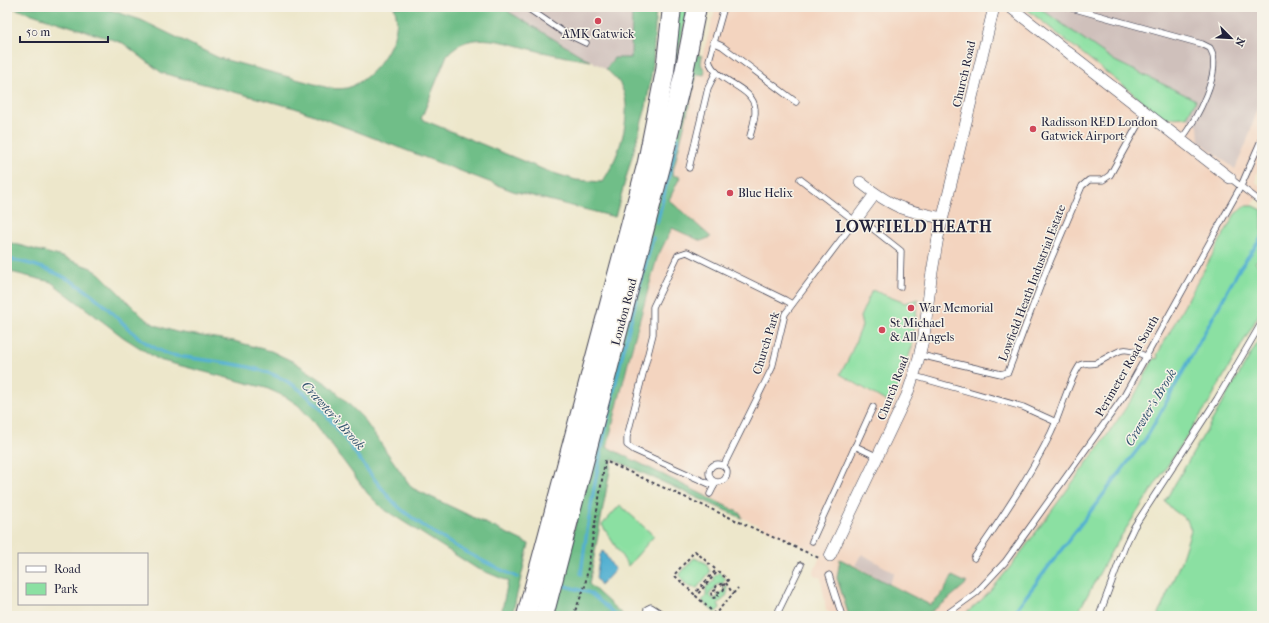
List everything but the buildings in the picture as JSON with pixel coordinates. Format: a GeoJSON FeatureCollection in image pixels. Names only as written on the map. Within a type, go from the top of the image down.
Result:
{"type":"FeatureCollection","features":[{"type":"Feature","properties":{"kind":"main road","name":"London Road"},"geometry":{"type":"LineString","coordinates":[[526,616],[646,162],[665,71],[672,7]]}},
{"type":"Feature","properties":{"kind":"main road","name":"London Road"},"geometry":{"type":"LineString","coordinates":[[544,616],[663,159],[684,72],[697,7]]}},
{"type":"Feature","properties":{"kind":"street","name":"Church Road"},"geometry":{"type":"LineString","coordinates":[[830,556],[878,457],[914,376],[920,355],[931,278],[942,218],[994,7]]}},
{"type":"Feature","properties":{"kind":"street"},"geometry":{"type":"LineString","coordinates":[[1010,7],[1230,178]]}},
{"type":"Feature","properties":{"kind":"street"},"geometry":{"type":"LineString","coordinates":[[860,182],[875,194],[901,209],[942,218]]}},
{"type":"Feature","properties":{"kind":"street"},"geometry":{"type":"LineString","coordinates":[[857,219],[875,194]]}},
{"type":"Feature","properties":{"kind":"lane"},"geometry":{"type":"LineString","coordinates":[[526,7],[563,32],[586,43]]}},
{"type":"Feature","properties":{"kind":"lane"},"geometry":{"type":"LineString","coordinates":[[724,7],[709,60],[716,72],[746,93],[753,100],[755,111],[750,136]]}},
{"type":"Feature","properties":{"kind":"lane"},"geometry":{"type":"LineString","coordinates":[[1068,7],[1202,44],[1210,48],[1213,55],[1213,67],[1205,96],[1196,118],[1181,140]]}},
{"type":"Feature","properties":{"kind":"lane"},"geometry":{"type":"LineString","coordinates":[[713,42],[722,46],[796,102]]}},
{"type":"Feature","properties":{"kind":"lane"},"geometry":{"type":"LineString","coordinates":[[689,168],[708,88],[716,72]]}},
{"type":"Feature","properties":{"kind":"lane","name":"Lowfield Heath Industrial Estate"},"geometry":{"type":"LineString","coordinates":[[920,355],[1001,374],[1008,372],[1046,271],[1080,189],[1087,180],[1105,179],[1117,166],[1145,112]]}},
{"type":"Feature","properties":{"kind":"lane","name":"Perimeter Road South"},"geometry":{"type":"LineString","coordinates":[[944,616],[976,593],[1005,562],[1111,416],[1147,357],[1241,186],[1262,138]]}},
{"type":"Feature","properties":{"kind":"lane"},"geometry":{"type":"LineString","coordinates":[[1230,178],[1262,202]]}},
{"type":"Feature","properties":{"kind":"lane"},"geometry":{"type":"LineString","coordinates":[[800,179],[901,251],[900,288]]}},
{"type":"Feature","properties":{"kind":"lane","name":"Church Park"},"geometry":{"type":"LineString","coordinates":[[724,466],[774,362],[782,322],[792,304],[857,219]]}},
{"type":"Feature","properties":{"kind":"lane"},"geometry":{"type":"LineString","coordinates":[[715,484],[634,450],[628,445],[627,437],[652,334],[652,312],[658,295],[678,254],[687,252],[792,304]]}},
{"type":"Feature","properties":{"kind":"lane"},"geometry":{"type":"LineString","coordinates":[[1098,616],[1134,527],[1217,399],[1262,322]]}},
{"type":"Feature","properties":{"kind":"lane"},"geometry":{"type":"LineString","coordinates":[[974,558],[1018,491],[1056,422],[1080,365],[1096,363],[1125,349],[1147,357]]}},
{"type":"Feature","properties":{"kind":"lane"},"geometry":{"type":"LineString","coordinates":[[914,376],[1023,407],[1056,422]]}},
{"type":"Feature","properties":{"kind":"lane"},"geometry":{"type":"LineString","coordinates":[[812,541],[873,407]]}},
{"type":"Feature","properties":{"kind":"lane"},"geometry":{"type":"LineString","coordinates":[[855,446],[878,457]]}},
{"type":"Feature","properties":{"kind":"lane"},"geometry":{"type":"LineString","coordinates":[[710,494],[715,484],[722,481],[726,477],[727,471],[724,466],[718,464],[711,468],[710,476],[715,484]]}},
{"type":"Feature","properties":{"kind":"lane"},"geometry":{"type":"LineString","coordinates":[[776,616],[801,565]]}},
{"type":"Feature","properties":{"kind":"lane"},"geometry":{"type":"LineString","coordinates":[[829,575],[842,616]]}},
{"type":"Feature","properties":{"kind":"lane"},"geometry":{"type":"LineString","coordinates":[[646,616],[647,609],[651,607],[665,616]]}},
{"type":"Feature","properties":{"kind":"path"},"geometry":{"type":"LineString","coordinates":[[573,616],[585,586],[605,460],[820,558],[830,556]]}},
{"type":"Feature","properties":{"kind":"path"},"geometry":{"type":"LineString","coordinates":[[695,552],[716,570],[694,594],[674,575],[678,570],[695,552]]}},
{"type":"Feature","properties":{"kind":"path"},"geometry":{"type":"LineString","coordinates":[[733,594],[726,583],[728,580],[718,571],[696,596],[715,614],[733,594],[738,588]]}},
{"type":"Feature","properties":{"kind":"path"},"geometry":{"type":"LineString","coordinates":[[723,586],[717,586],[717,591],[722,591],[723,586],[726,583]]}},
{"type":"Feature","properties":{"kind":"shaded area"},"geometry":{"type":"Polygon","coordinates":[[[505,7],[632,7],[631,58],[614,58],[606,69],[556,42],[509,12],[505,7]]]}},
{"type":"Feature","properties":{"kind":"shaded area"},"geometry":{"type":"Polygon","coordinates":[[[716,7],[1262,7],[1262,159],[1256,175],[1256,182],[1262,189],[1143,389],[1014,568],[967,616],[833,616],[826,610],[821,578],[813,574],[821,554],[599,452],[665,203],[690,100],[716,7]],[[952,576],[945,592],[939,599],[930,605],[945,602],[967,583],[952,576]]]}},
{"type":"Feature","properties":{"kind":"shaded area"},"geometry":{"type":"Polygon","coordinates":[[[1038,7],[1262,7],[1262,96],[1246,144],[1235,169],[1199,141],[1198,126],[1187,117],[1195,100],[1115,61],[1038,7]]]}},
{"type":"Feature","properties":{"kind":"shaded area"},"geometry":{"type":"Polygon","coordinates":[[[862,554],[895,573],[889,584],[855,565],[862,554]]]}},
{"type":"Feature","properties":{"kind":"green space"},"geometry":{"type":"Polygon","coordinates":[[[10,7],[101,7],[141,20],[219,58],[329,88],[338,89],[347,88],[367,76],[385,55],[392,43],[396,30],[397,18],[394,7],[505,7],[509,12],[590,61],[503,42],[478,40],[467,42],[456,47],[447,55],[421,119],[547,171],[576,180],[602,182],[614,162],[619,150],[625,124],[626,111],[625,99],[621,85],[606,69],[614,58],[631,58],[632,7],[656,7],[653,64],[646,107],[615,217],[513,191],[295,108],[162,73],[123,43],[10,7]]]}},
{"type":"Feature","properties":{"kind":"green space"},"geometry":{"type":"Polygon","coordinates":[[[679,7],[688,7],[665,110],[679,7]]]}},
{"type":"Feature","properties":{"kind":"green space"},"geometry":{"type":"Polygon","coordinates":[[[1024,7],[1038,7],[1115,61],[1196,100],[1187,117],[1170,118],[1160,115],[1024,7]]]}},
{"type":"Feature","properties":{"kind":"green space"},"geometry":{"type":"Polygon","coordinates":[[[694,53],[702,56],[701,64],[705,71],[704,75],[697,74],[672,175],[680,177],[669,200],[711,237],[701,241],[672,228],[657,258],[631,351],[607,447],[736,511],[741,514],[742,518],[612,459],[589,584],[624,616],[552,616],[694,53]]]}},
{"type":"Feature","properties":{"kind":"green space"},"geometry":{"type":"Polygon","coordinates":[[[1245,206],[1254,206],[1262,210],[1262,257],[1255,262],[1260,268],[1262,267],[1262,309],[1208,404],[1112,550],[1076,616],[963,616],[987,595],[1011,566],[1106,437],[1136,393],[1154,358],[1157,359],[1157,355],[1235,214],[1245,206]]]}},
{"type":"Feature","properties":{"kind":"green space"},"geometry":{"type":"Polygon","coordinates":[[[7,242],[59,256],[91,268],[100,274],[143,317],[155,325],[176,332],[234,341],[271,351],[296,363],[330,386],[362,417],[412,488],[529,544],[512,615],[501,615],[508,581],[476,568],[382,508],[368,494],[315,423],[298,405],[286,397],[266,388],[159,360],[123,337],[51,282],[7,271],[7,242]]]}},
{"type":"Feature","properties":{"kind":"green space"},"geometry":{"type":"Polygon","coordinates":[[[872,290],[905,303],[918,299],[912,347],[892,405],[840,374],[848,360],[862,326],[860,317],[872,290]]]}},
{"type":"Feature","properties":{"kind":"green space"},"geometry":{"type":"Polygon","coordinates":[[[1262,335],[1262,616],[1158,616],[1181,561],[1191,530],[1187,520],[1172,509],[1165,501],[1262,335]]]}},
{"type":"Feature","properties":{"kind":"green space"},"geometry":{"type":"Polygon","coordinates":[[[620,505],[654,536],[628,566],[602,525],[620,505]]]}},
{"type":"Feature","properties":{"kind":"green space"},"geometry":{"type":"Polygon","coordinates":[[[694,558],[706,563],[710,572],[697,588],[686,584],[682,580],[680,574],[694,558]]]}},
{"type":"Feature","properties":{"kind":"green space"},"geometry":{"type":"Polygon","coordinates":[[[840,559],[930,605],[941,595],[952,576],[967,583],[945,602],[925,616],[849,616],[837,578],[840,559]]]}},
{"type":"Feature","properties":{"kind":"green space"},"geometry":{"type":"Polygon","coordinates":[[[719,572],[726,579],[723,582],[723,585],[720,583],[716,585],[715,589],[710,593],[710,596],[713,599],[717,598],[719,593],[723,592],[726,585],[727,594],[723,600],[718,603],[720,608],[715,613],[702,601],[706,596],[706,587],[715,580],[713,578],[719,572]]]}},
{"type":"Feature","properties":{"kind":"water"},"geometry":{"type":"Polygon","coordinates":[[[603,551],[615,570],[601,585],[596,578],[600,555],[603,551]]]}},
{"type":"Feature","properties":{"kind":"waterway"},"geometry":{"type":"LineString","coordinates":[[657,223],[678,138]]}},
{"type":"Feature","properties":{"kind":"waterway","name":"Crawter's Brook"},"geometry":{"type":"LineString","coordinates":[[1011,616],[1147,437],[1240,268],[1262,237]]}},
{"type":"Feature","properties":{"kind":"waterway"},"geometry":{"type":"LineString","coordinates":[[581,574],[594,489],[611,404],[620,363],[653,238]]}},
{"type":"Feature","properties":{"kind":"waterway","name":"Crawter's Brook"},"geometry":{"type":"LineString","coordinates":[[7,259],[20,261],[46,269],[82,288],[93,295],[134,334],[161,351],[171,355],[250,367],[280,377],[293,385],[318,405],[366,469],[398,507],[415,520],[458,547],[517,577]]}},
{"type":"Feature","properties":{"kind":"waterway","name":"Crawter's Brook"},"geometry":{"type":"LineString","coordinates":[[562,585],[590,593],[617,616]]}},
{"type":"Feature","properties":{"kind":"place","name":"AMK Gatwick"},"geometry":{"type":"Point","coordinates":[598,21]}},
{"type":"Feature","properties":{"kind":"place","name":"Radisson RED London Gatwick Airport"},"geometry":{"type":"Point","coordinates":[1033,129]}},
{"type":"Feature","properties":{"kind":"place","name":"Blue Helix"},"geometry":{"type":"Point","coordinates":[730,193]}},
{"type":"Feature","properties":{"kind":"place","name":"War Memorial"},"geometry":{"type":"Point","coordinates":[911,308]}},
{"type":"Feature","properties":{"kind":"place","name":"St Michael & All Angels"},"geometry":{"type":"Point","coordinates":[882,330]}},
{"type":"Feature","properties":{"kind":"district","name":"LOWFIELD HEATH"},"geometry":{"type":"Point","coordinates":[914,226]}}]}
